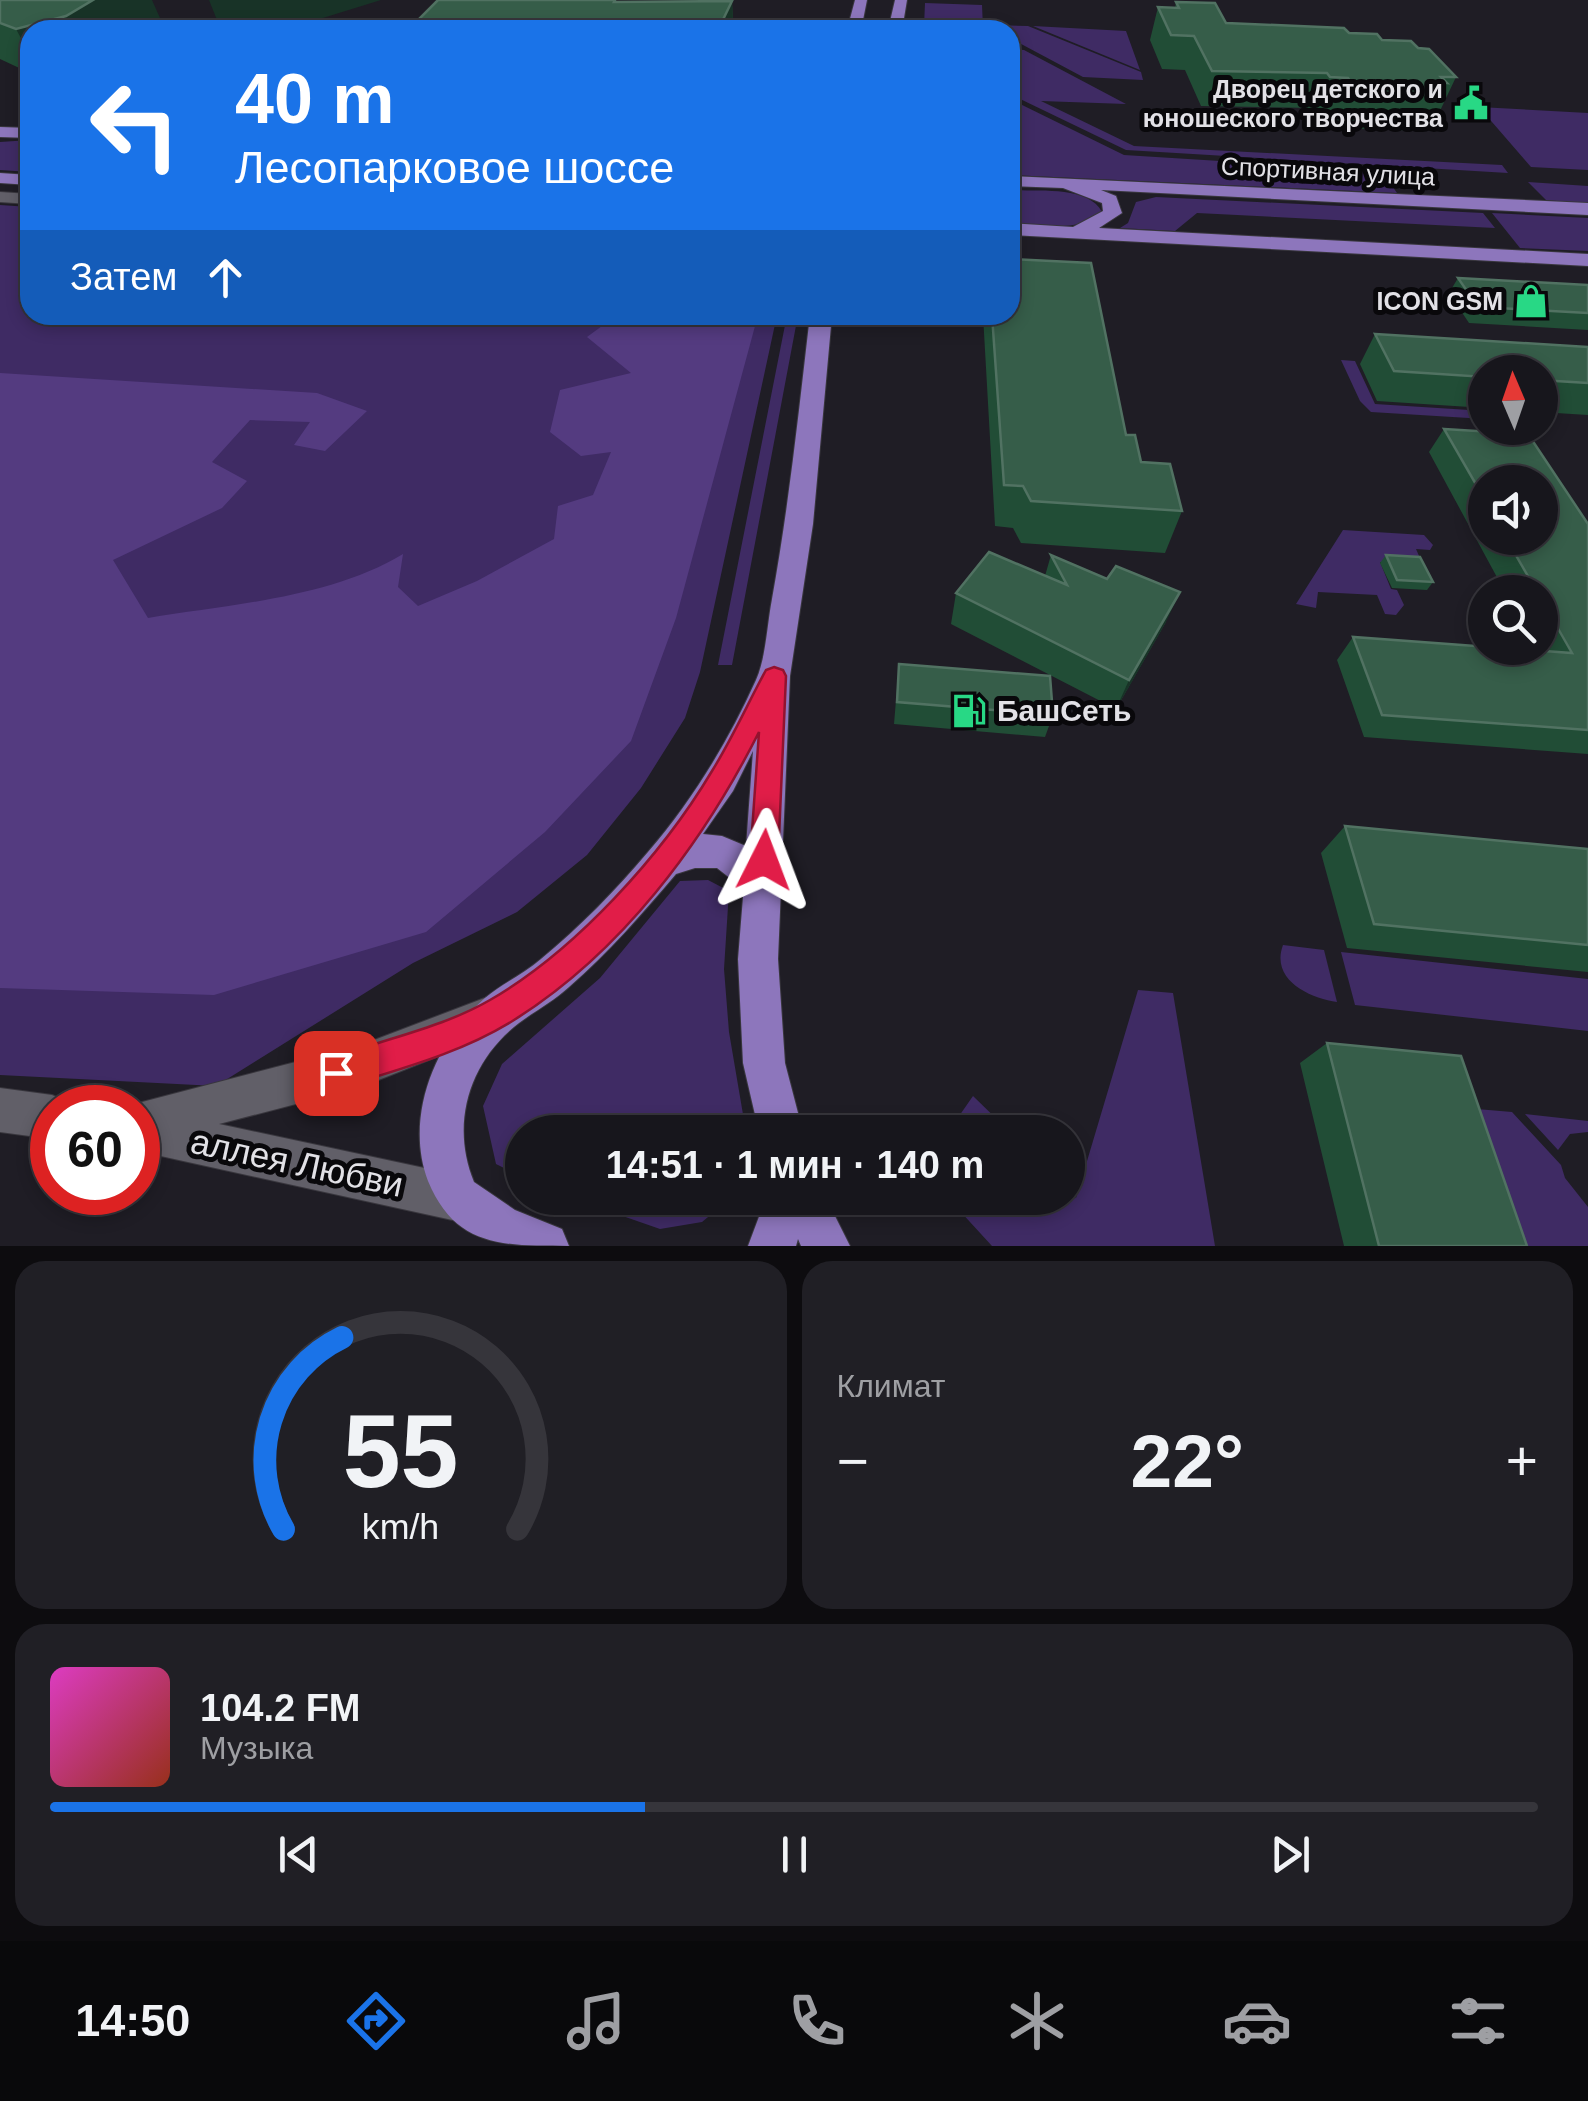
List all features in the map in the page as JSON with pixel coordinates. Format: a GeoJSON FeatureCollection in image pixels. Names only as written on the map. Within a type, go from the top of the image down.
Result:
{"type":"FeatureCollection","features":[{"type":"Feature","properties":{"kind":"main road","name":"Спортивная улица"},"geometry":{"type":"LineString","coordinates":[[1020,181],[1588,209]]}},
{"type":"Feature","properties":{"kind":"main road","name":"Спортивная улица"},"geometry":{"type":"LineString","coordinates":[[1065,183],[1104,196],[1112,206],[1108,220],[1076,232]]}},
{"type":"Feature","properties":{"kind":"main road"},"geometry":{"type":"LineString","coordinates":[[1020,229],[1588,260]]}},
{"type":"Feature","properties":{"kind":"main road"},"geometry":{"type":"LineString","coordinates":[[778,1115],[764,1063],[758,959],[774,676],[799,524],[820,325]]}},
{"type":"Feature","properties":{"kind":"main road"},"geometry":{"type":"LineString","coordinates":[[546,1246],[499,1227],[457,1198],[445,1167],[439,1135],[444,1101],[458,1065],[476,1036],[501,1011],[552,976],[591,940],[662,862],[721,781],[774,676]]}},
{"type":"Feature","properties":{"kind":"main road"},"geometry":{"type":"LineString","coordinates":[[662,862],[686,851],[713,851],[738,858],[751,871],[762,896]]}},
{"type":"Feature","properties":{"kind":"main road"},"geometry":{"type":"LineString","coordinates":[[772,1246],[783,1215]]}},
{"type":"Feature","properties":{"kind":"main road"},"geometry":{"type":"LineString","coordinates":[[810,1215],[826,1246]]}},
{"type":"Feature","properties":{"kind":"street","name":"аллея Любви"},"geometry":{"type":"LineString","coordinates":[[160,1119],[336,1073],[448,1038],[501,1011]]}},
{"type":"Feature","properties":{"kind":"street"},"geometry":{"type":"LineString","coordinates":[[0,1110],[30,1113]]}},
{"type":"Feature","properties":{"kind":"street","name":"аллея Любви"},"geometry":{"type":"LineString","coordinates":[[160,1130],[457,1198]]}},
{"type":"Feature","properties":{"kind":"shaded area"},"geometry":{"type":"Polygon","coordinates":[[[925,3],[982,5],[983,20],[924,20],[925,3]]]}},
{"type":"Feature","properties":{"kind":"shaded area"},"geometry":{"type":"Polygon","coordinates":[[[1020,26],[1141,72],[1143,80],[1083,77],[1020,43],[1020,26]]]}},
{"type":"Feature","properties":{"kind":"shaded area"},"geometry":{"type":"Polygon","coordinates":[[[1033,26],[1126,31],[1140,70],[1033,26]]]}},
{"type":"Feature","properties":{"kind":"shaded area"},"geometry":{"type":"Polygon","coordinates":[[[1020,50],[1126,104],[1041,101],[1134,146],[1502,165],[1508,173],[1126,150],[1020,99],[1020,50]]]}},
{"type":"Feature","properties":{"kind":"shaded area"},"geometry":{"type":"Polygon","coordinates":[[[1020,104],[1124,155],[1382,171],[1397,193],[1020,175],[1020,104]]]}},
{"type":"Feature","properties":{"kind":"shaded area"},"geometry":{"type":"Polygon","coordinates":[[[1479,107],[1588,113],[1588,170],[1531,167],[1479,107]]]}},
{"type":"Feature","properties":{"kind":"shaded area"},"geometry":{"type":"Polygon","coordinates":[[[20,141],[20,171],[0,170],[0,142],[20,141]]]}},
{"type":"Feature","properties":{"kind":"shaded area"},"geometry":{"type":"Polygon","coordinates":[[[1528,182],[1588,186],[1588,204],[1546,200],[1528,182]]]}},
{"type":"Feature","properties":{"kind":"shaded area"},"geometry":{"type":"Polygon","coordinates":[[[1020,190],[1074,194],[1095,203],[1102,212],[1082,223],[1020,224],[1020,190]]]}},
{"type":"Feature","properties":{"kind":"shaded area"},"geometry":{"type":"Polygon","coordinates":[[[1156,197],[1483,213],[1495,228],[1197,213],[1175,231],[1120,228],[1128,223],[1136,202],[1156,197]]]}},
{"type":"Feature","properties":{"kind":"shaded area"},"geometry":{"type":"Polygon","coordinates":[[[0,205],[20,206],[20,325],[775,325],[700,672],[685,718],[641,788],[587,855],[517,912],[413,963],[216,1086],[0,1075],[0,205]]]}},
{"type":"Feature","properties":{"kind":"shaded area"},"geometry":{"type":"Polygon","coordinates":[[[1492,213],[1588,218],[1588,251],[1520,248],[1492,213]]]}},
{"type":"Feature","properties":{"kind":"shaded area"},"geometry":{"type":"Polygon","coordinates":[[[603,325],[755,325],[676,618],[631,741],[545,832],[426,932],[214,995],[0,988],[0,373],[317,393],[367,411],[325,451],[294,445],[310,422],[250,420],[212,462],[247,481],[222,508],[113,560],[148,618],[312,590],[375,569],[403,554],[398,587],[418,606],[477,581],[554,539],[558,506],[593,495],[611,452],[581,456],[550,432],[560,390],[631,373],[587,337],[603,325]]]}},
{"type":"Feature","properties":{"kind":"shaded area"},"geometry":{"type":"Polygon","coordinates":[[[785,325],[796,325],[732,665],[718,665],[785,325]]]}},
{"type":"Feature","properties":{"kind":"shaded area"},"geometry":{"type":"Polygon","coordinates":[[[1341,360],[1355,361],[1375,404],[1468,410],[1468,418],[1371,412],[1360,401],[1341,360]]]}},
{"type":"Feature","properties":{"kind":"shaded area"},"geometry":{"type":"Polygon","coordinates":[[[1343,530],[1424,535],[1433,545],[1430,550],[1416,549],[1423,565],[1380,562],[1391,589],[1397,590],[1404,605],[1396,615],[1385,614],[1377,595],[1318,592],[1316,608],[1296,604],[1343,530]]]}},
{"type":"Feature","properties":{"kind":"shaded area"},"geometry":{"type":"Polygon","coordinates":[[[708,880],[729,891],[724,969],[729,1032],[743,1115],[505,1115],[505,1168],[496,1164],[483,1106],[502,1064],[600,978],[680,881],[708,880]]]}},
{"type":"Feature","properties":{"kind":"shaded area"},"geometry":{"type":"Polygon","coordinates":[[[1283,945],[1324,950],[1337,1002],[1305,991],[1287,977],[1280,957],[1283,945]]]}},
{"type":"Feature","properties":{"kind":"shaded area"},"geometry":{"type":"Polygon","coordinates":[[[1341,952],[1588,979],[1588,1031],[1355,1005],[1341,952]]]}},
{"type":"Feature","properties":{"kind":"shaded area"},"geometry":{"type":"Polygon","coordinates":[[[1138,990],[1173,993],[1215,1246],[992,1246],[964,1215],[1085,1215],[1085,1168],[1138,990]]]}},
{"type":"Feature","properties":{"kind":"shaded area"},"geometry":{"type":"Polygon","coordinates":[[[973,1096],[993,1115],[960,1115],[973,1096]]]}},
{"type":"Feature","properties":{"kind":"shaded area"},"geometry":{"type":"Polygon","coordinates":[[[1465,1108],[1512,1112],[1561,1165],[1565,1178],[1588,1207],[1588,1246],[1485,1246],[1465,1108]]]}},
{"type":"Feature","properties":{"kind":"shaded area"},"geometry":{"type":"Polygon","coordinates":[[[1525,1114],[1588,1121],[1588,1132],[1570,1134],[1558,1150],[1525,1114]]]}},
{"type":"Feature","properties":{"kind":"shaded area"},"geometry":{"type":"Polygon","coordinates":[[[620,1215],[710,1215],[702,1222],[660,1229],[620,1215]]]}},
{"type":"Feature","properties":{"kind":"building"},"geometry":{"type":"Polygon","coordinates":[[[0,0],[93,0],[66,16],[20,20],[20,28],[16,29],[0,23],[0,0]]]}},
{"type":"Feature","properties":{"kind":"building"},"geometry":{"type":"Polygon","coordinates":[[[438,0],[732,1],[723,20],[418,20],[438,0]]]}},
{"type":"Feature","properties":{"kind":"building"},"geometry":{"type":"Polygon","coordinates":[[[1176,2],[1215,3],[1226,23],[1344,28],[1349,33],[1377,34],[1382,40],[1411,41],[1418,48],[1429,49],[1456,77],[1441,77],[1447,83],[1431,82],[1442,95],[1358,92],[1348,78],[1330,77],[1327,73],[1212,71],[1194,36],[1171,35],[1158,7],[1179,8],[1176,2]]]}},
{"type":"Feature","properties":{"kind":"building"},"geometry":{"type":"Polygon","coordinates":[[[1020,259],[1091,263],[1126,435],[1135,435],[1141,462],[1170,464],[1182,511],[1031,501],[1023,486],[1004,485],[993,325],[1020,325],[1020,259]]]}},
{"type":"Feature","properties":{"kind":"building"},"geometry":{"type":"Polygon","coordinates":[[[1458,278],[1588,285],[1588,313],[1478,307],[1458,278]]]}},
{"type":"Feature","properties":{"kind":"building"},"geometry":{"type":"Polygon","coordinates":[[[1375,334],[1588,347],[1588,383],[1558,381],[1558,355],[1468,355],[1468,376],[1394,371],[1375,334]]]}},
{"type":"Feature","properties":{"kind":"building"},"geometry":{"type":"Polygon","coordinates":[[[1444,429],[1468,430],[1468,445],[1535,445],[1549,465],[1468,465],[1468,471],[1444,429]]]}},
{"type":"Feature","properties":{"kind":"building"},"geometry":{"type":"Polygon","coordinates":[[[1558,479],[1588,524],[1588,730],[1382,715],[1353,637],[1468,645],[1468,665],[1558,665],[1558,652],[1572,653],[1558,628],[1558,575],[1527,575],[1516,555],[1558,555],[1558,479]]]}},
{"type":"Feature","properties":{"kind":"building"},"geometry":{"type":"Polygon","coordinates":[[[989,552],[1067,585],[1051,555],[1107,579],[1116,566],[1180,592],[1129,680],[956,593],[989,552]]]}},
{"type":"Feature","properties":{"kind":"building"},"geometry":{"type":"Polygon","coordinates":[[[1386,555],[1420,557],[1433,582],[1397,580],[1386,555]]]}},
{"type":"Feature","properties":{"kind":"building"},"geometry":{"type":"Polygon","coordinates":[[[899,664],[1050,676],[1053,715],[897,702],[899,664]]]}},
{"type":"Feature","properties":{"kind":"building"},"geometry":{"type":"Polygon","coordinates":[[[1345,826],[1588,849],[1588,945],[1374,924],[1345,826]]]}},
{"type":"Feature","properties":{"kind":"building"},"geometry":{"type":"Polygon","coordinates":[[[1327,1043],[1461,1056],[1527,1246],[1379,1246],[1327,1043]]]}},
{"type":"Feature","properties":{"kind":"place","name":"Дворец детского и юношеского творчества"},"geometry":{"type":"Point","coordinates":[1471,103]}},
{"type":"Feature","properties":{"kind":"place","name":"ICON GSM"},"geometry":{"type":"Point","coordinates":[1531,301]}},
{"type":"Feature","properties":{"kind":"place","name":"БашСеть"},"geometry":{"type":"Point","coordinates":[969,711]}},
{"type":"Feature","properties":{"kind":"route"},"geometry":{"type":"LineString","coordinates":[[336,1073],[448,1038],[501,1011],[552,976],[604,928],[662,862],[721,781],[774,676],[764,860]]}}]}
